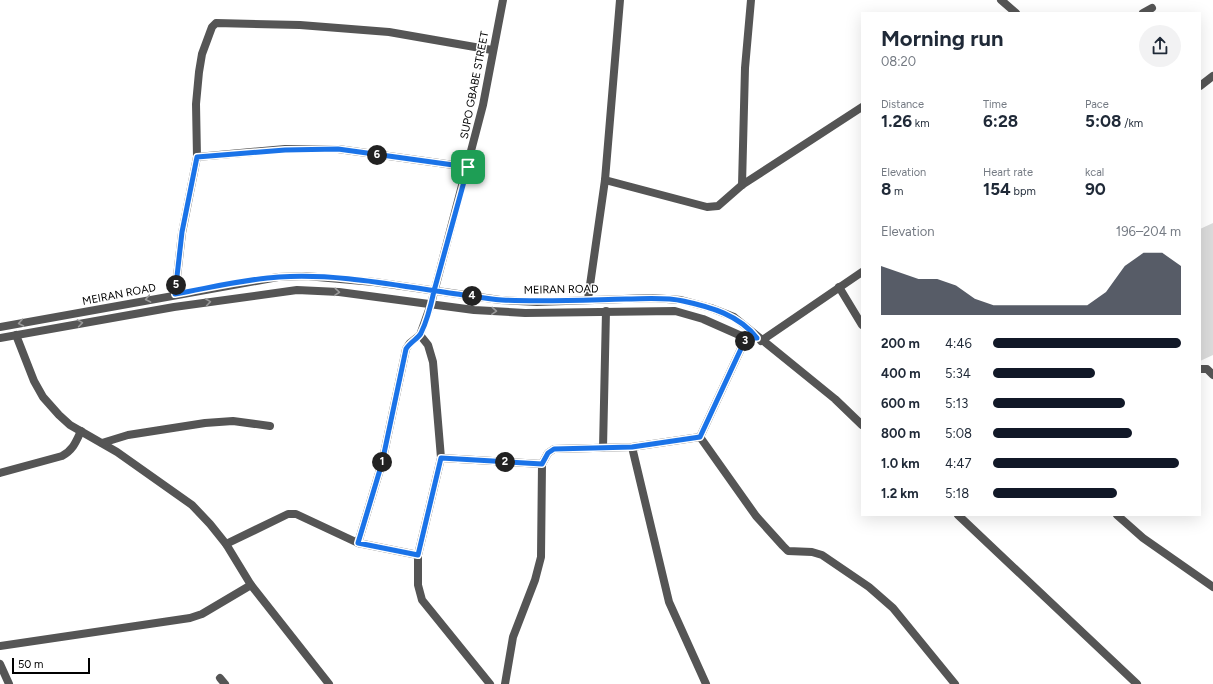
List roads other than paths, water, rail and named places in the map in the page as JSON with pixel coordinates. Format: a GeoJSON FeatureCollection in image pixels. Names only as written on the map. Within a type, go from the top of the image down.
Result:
{"type":"FeatureCollection","features":[{"type":"Feature","properties":{"kind":"street","name":"SUPO GBABE STREET"},"geometry":{"type":"LineString","coordinates":[[420,335],[431,304],[468,167],[483,105],[492,50],[503,0]]}},
{"type":"Feature","properties":{"kind":"street"},"geometry":{"type":"LineString","coordinates":[[588,300],[605,180],[620,0]]}},
{"type":"Feature","properties":{"kind":"street"},"geometry":{"type":"LineString","coordinates":[[742,185],[745,68],[751,0]]}},
{"type":"Feature","properties":{"kind":"street"},"geometry":{"type":"LineString","coordinates":[[1001,0],[1011,12]]}},
{"type":"Feature","properties":{"kind":"street"},"geometry":{"type":"LineString","coordinates":[[1145,12],[1152,8]]}},
{"type":"Feature","properties":{"kind":"street"},"geometry":{"type":"LineString","coordinates":[[175,294],[182,232],[197,157],[196,87],[202,54],[212,27],[216,23],[300,25],[389,32],[492,50]]}},
{"type":"Feature","properties":{"kind":"street"},"geometry":{"type":"LineString","coordinates":[[1201,85],[1213,76]]}},
{"type":"Feature","properties":{"kind":"street"},"geometry":{"type":"LineString","coordinates":[[605,180],[707,207],[718,206],[742,185],[861,108]]}},
{"type":"Feature","properties":{"kind":"street"},"geometry":{"type":"LineString","coordinates":[[197,157],[285,150],[338,149],[468,167]]}},
{"type":"Feature","properties":{"kind":"street"},"geometry":{"type":"LineString","coordinates":[[861,273],[759,339],[835,399],[861,424]]}},
{"type":"Feature","properties":{"kind":"street","name":"MEIRAN ROAD"},"geometry":{"type":"LineString","coordinates":[[0,327],[175,294],[278,277],[306,276],[374,282],[500,300],[537,302],[652,298],[681,300],[711,308],[734,317],[751,330],[759,339]]}},
{"type":"Feature","properties":{"kind":"street"},"geometry":{"type":"LineString","coordinates":[[839,287],[861,323]]}},
{"type":"Feature","properties":{"kind":"street","name":"MEIRAN ROAD"},"geometry":{"type":"LineString","coordinates":[[0,338],[174,307],[297,290],[339,292],[474,310],[525,313],[675,311],[703,319],[746,338],[759,339]]}},
{"type":"Feature","properties":{"kind":"street"},"geometry":{"type":"LineString","coordinates":[[603,448],[606,311]]}},
{"type":"Feature","properties":{"kind":"street"},"geometry":{"type":"LineString","coordinates":[[16,335],[34,381],[43,397],[59,415],[192,505],[226,544],[251,585],[328,683]]}},
{"type":"Feature","properties":{"kind":"street"},"geometry":{"type":"LineString","coordinates":[[358,543],[382,463],[406,349],[410,343],[420,335],[428,345],[432,362],[441,458],[418,555],[418,585],[422,600],[490,684]]}},
{"type":"Feature","properties":{"kind":"street"},"geometry":{"type":"LineString","coordinates":[[700,437],[746,338]]}},
{"type":"Feature","properties":{"kind":"street"},"geometry":{"type":"LineString","coordinates":[[1201,369],[1207,369],[1213,375]]}},
{"type":"Feature","properties":{"kind":"street"},"geometry":{"type":"LineString","coordinates":[[102,443],[128,435],[205,423],[233,421],[270,426]]}},
{"type":"Feature","properties":{"kind":"street"},"geometry":{"type":"LineString","coordinates":[[0,473],[62,456],[69,452],[76,444],[81,431]]}},
{"type":"Feature","properties":{"kind":"street"},"geometry":{"type":"LineString","coordinates":[[505,684],[513,637],[535,580],[541,557],[542,464],[548,453],[554,449],[632,447],[700,437]]}},
{"type":"Feature","properties":{"kind":"street"},"geometry":{"type":"LineString","coordinates":[[700,437],[756,516],[782,546],[788,551],[812,552],[822,555],[869,587],[893,608],[955,684]]}},
{"type":"Feature","properties":{"kind":"street"},"geometry":{"type":"LineString","coordinates":[[632,447],[669,602],[704,684]]}},
{"type":"Feature","properties":{"kind":"street"},"geometry":{"type":"LineString","coordinates":[[441,458],[542,464]]}},
{"type":"Feature","properties":{"kind":"street"},"geometry":{"type":"LineString","coordinates":[[226,544],[288,514],[296,514],[358,543],[418,555]]}},
{"type":"Feature","properties":{"kind":"street"},"geometry":{"type":"LineString","coordinates":[[1118,516],[1143,538],[1213,587]]}},
{"type":"Feature","properties":{"kind":"street"},"geometry":{"type":"LineString","coordinates":[[966,519],[1137,684]]}},
{"type":"Feature","properties":{"kind":"street"},"geometry":{"type":"LineString","coordinates":[[0,646],[190,618],[202,614],[251,585]]}},
{"type":"Feature","properties":{"kind":"street"},"geometry":{"type":"LineString","coordinates":[[0,664],[9,684]]}}]}
